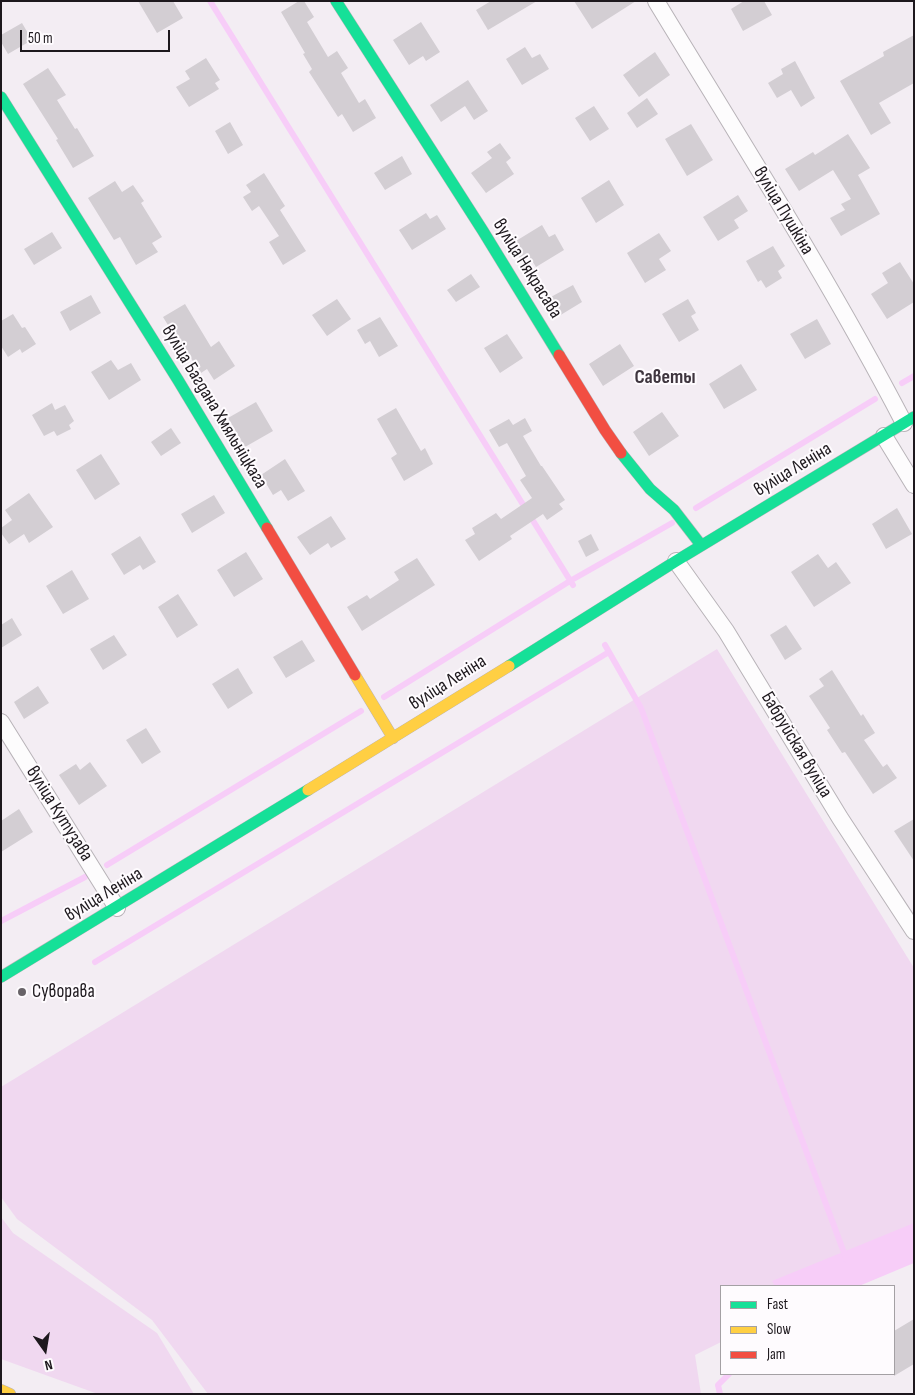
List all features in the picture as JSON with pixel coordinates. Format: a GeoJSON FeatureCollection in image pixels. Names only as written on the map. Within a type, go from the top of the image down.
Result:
{"type":"FeatureCollection","features":[{"type":"Feature","properties":{"kind":"street","name":"вуліца Някрасава"},"geometry":{"type":"LineString","coordinates":[[336,1],[483,231],[605,430],[632,468],[650,489],[674,510],[701,546]]}},
{"type":"Feature","properties":{"kind":"street","name":"вуліца Пушкіна"},"geometry":{"type":"LineString","coordinates":[[656,1],[878,372],[909,420]]}},
{"type":"Feature","properties":{"kind":"street","name":"вуліца Багдана Хмяльніцкага"},"geometry":{"type":"LineString","coordinates":[[1,97],[178,380],[393,738]]}},
{"type":"Feature","properties":{"kind":"street","name":"вуліца Леніна"},"geometry":{"type":"LineString","coordinates":[[1,977],[393,738],[676,560],[909,420]]}},
{"type":"Feature","properties":{"kind":"street"},"geometry":{"type":"LineString","coordinates":[[884,436],[914,485]]}},
{"type":"Feature","properties":{"kind":"street","name":"Бабруйская вуліца"},"geometry":{"type":"LineString","coordinates":[[676,560],[726,631],[840,818],[914,931]]}},
{"type":"Feature","properties":{"kind":"street","name":"вуліца Кутузава"},"geometry":{"type":"LineString","coordinates":[[1,722],[116,908]]}},
{"type":"Feature","properties":{"kind":"street"},"geometry":{"type":"LineString","coordinates":[[1,1390],[10,1394]]}},
{"type":"Feature","properties":{"kind":"shaded area"},"geometry":{"type":"Polygon","coordinates":[[[717,649],[914,968],[914,1247],[836,1285],[720,1285],[720,1342],[695,1355],[701,1394],[208,1394],[152,1320],[17,1219],[1,1197],[1,1087],[717,649]]]}},
{"type":"Feature","properties":{"kind":"shaded area"},"geometry":{"type":"Polygon","coordinates":[[[1,1217],[13,1233],[157,1333],[194,1394],[98,1394],[1,1359],[1,1217]]]}},
{"type":"Feature","properties":{"kind":"shaded area"},"geometry":{"type":"Polygon","coordinates":[[[914,1223],[914,1263],[861,1285],[774,1285],[772,1281],[914,1223]]]}},
{"type":"Feature","properties":{"kind":"building"},"geometry":{"type":"Polygon","coordinates":[[[138,1],[173,1],[183,18],[157,33],[138,1]]]}},
{"type":"Feature","properties":{"kind":"building"},"geometry":{"type":"Polygon","coordinates":[[[299,1],[304,1],[314,17],[307,22],[328,57],[337,51],[348,68],[341,73],[359,103],[365,99],[376,118],[353,132],[342,114],[338,117],[309,72],[312,69],[303,54],[305,53],[281,12],[299,1]]]}},
{"type":"Feature","properties":{"kind":"building"},"geometry":{"type":"Polygon","coordinates":[[[491,1],[537,1],[488,30],[476,10],[491,1]]]}},
{"type":"Feature","properties":{"kind":"building"},"geometry":{"type":"Polygon","coordinates":[[[574,1],[636,1],[592,29],[574,1]]]}},
{"type":"Feature","properties":{"kind":"building"},"geometry":{"type":"Polygon","coordinates":[[[744,1],[764,1],[772,15],[743,31],[731,9],[744,1]]]}},
{"type":"Feature","properties":{"kind":"building"},"geometry":{"type":"Polygon","coordinates":[[[421,22],[440,52],[426,61],[423,56],[409,65],[393,40],[421,22]]]}},
{"type":"Feature","properties":{"kind":"building"},"geometry":{"type":"Polygon","coordinates":[[[22,23],[32,40],[8,54],[1,42],[1,35],[22,23]]]}},
{"type":"Feature","properties":{"kind":"building"},"geometry":{"type":"Polygon","coordinates":[[[914,35],[914,83],[879,103],[891,123],[871,135],[840,81],[884,56],[883,52],[914,35]]]}},
{"type":"Feature","properties":{"kind":"building"},"geometry":{"type":"Polygon","coordinates":[[[525,47],[532,58],[540,54],[549,69],[522,85],[506,59],[525,47]]]}},
{"type":"Feature","properties":{"kind":"building"},"geometry":{"type":"Polygon","coordinates":[[[655,52],[670,75],[639,97],[623,75],[655,52]]]}},
{"type":"Feature","properties":{"kind":"building"},"geometry":{"type":"Polygon","coordinates":[[[206,58],[220,80],[215,83],[219,89],[189,107],[176,87],[190,79],[185,71],[206,58]]]}},
{"type":"Feature","properties":{"kind":"building"},"geometry":{"type":"Polygon","coordinates":[[[795,61],[815,98],[801,107],[791,90],[777,98],[768,83],[783,74],[781,69],[795,61]]]}},
{"type":"Feature","properties":{"kind":"building"},"geometry":{"type":"Polygon","coordinates":[[[48,68],[66,95],[57,100],[94,156],[73,168],[56,140],[58,139],[23,84],[48,68]]]}},
{"type":"Feature","properties":{"kind":"building"},"geometry":{"type":"Polygon","coordinates":[[[468,80],[488,111],[474,120],[465,106],[441,122],[430,105],[468,80]]]}},
{"type":"Feature","properties":{"kind":"building"},"geometry":{"type":"Polygon","coordinates":[[[647,98],[658,114],[637,128],[627,113],[647,98]]]}},
{"type":"Feature","properties":{"kind":"building"},"geometry":{"type":"Polygon","coordinates":[[[594,106],[609,129],[590,141],[575,118],[594,106]]]}},
{"type":"Feature","properties":{"kind":"building"},"geometry":{"type":"Polygon","coordinates":[[[230,122],[243,145],[228,154],[215,131],[230,122]]]}},
{"type":"Feature","properties":{"kind":"building"},"geometry":{"type":"Polygon","coordinates":[[[691,124],[713,160],[687,176],[665,139],[691,124]]]}},
{"type":"Feature","properties":{"kind":"building"},"geometry":{"type":"Polygon","coordinates":[[[848,134],[870,168],[858,175],[880,214],[841,236],[830,218],[845,210],[841,204],[851,199],[833,170],[799,191],[785,169],[813,152],[815,155],[848,134]]]}},
{"type":"Feature","properties":{"kind":"building"},"geometry":{"type":"Polygon","coordinates":[[[500,143],[511,158],[506,162],[514,174],[486,193],[471,173],[492,158],[487,152],[500,143]]]}},
{"type":"Feature","properties":{"kind":"building"},"geometry":{"type":"Polygon","coordinates":[[[402,156],[412,174],[385,190],[374,173],[402,156]]]}},
{"type":"Feature","properties":{"kind":"building"},"geometry":{"type":"Polygon","coordinates":[[[264,173],[285,206],[280,210],[306,251],[283,265],[269,242],[279,236],[259,206],[252,211],[243,197],[251,192],[246,185],[264,173]]]}},
{"type":"Feature","properties":{"kind":"building"},"geometry":{"type":"Polygon","coordinates":[[[609,180],[624,205],[596,223],[581,198],[609,180]]]}},
{"type":"Feature","properties":{"kind":"building"},"geometry":{"type":"Polygon","coordinates":[[[115,181],[122,192],[133,185],[144,201],[141,203],[162,237],[152,243],[158,252],[136,265],[120,237],[114,240],[88,198],[115,181]]]}},
{"type":"Feature","properties":{"kind":"building"},"geometry":{"type":"Polygon","coordinates":[[[738,195],[748,211],[734,220],[739,228],[718,241],[703,217],[738,195]]]}},
{"type":"Feature","properties":{"kind":"building"},"geometry":{"type":"Polygon","coordinates":[[[426,213],[430,219],[437,215],[446,229],[412,250],[399,230],[426,213]]]}},
{"type":"Feature","properties":{"kind":"building"},"geometry":{"type":"Polygon","coordinates":[[[542,225],[549,237],[555,234],[564,250],[536,267],[528,254],[520,259],[511,244],[542,225]]]}},
{"type":"Feature","properties":{"kind":"building"},"geometry":{"type":"Polygon","coordinates":[[[52,232],[62,248],[34,265],[24,249],[52,232]]]}},
{"type":"Feature","properties":{"kind":"building"},"geometry":{"type":"Polygon","coordinates":[[[659,233],[671,251],[659,259],[666,270],[645,283],[627,253],[659,233]]]}},
{"type":"Feature","properties":{"kind":"building"},"geometry":{"type":"Polygon","coordinates":[[[773,246],[785,266],[778,271],[782,278],[766,288],[761,280],[758,282],[746,261],[773,246]]]}},
{"type":"Feature","properties":{"kind":"building"},"geometry":{"type":"Polygon","coordinates":[[[900,262],[914,284],[914,302],[887,319],[871,294],[888,283],[882,273],[900,262]]]}},
{"type":"Feature","properties":{"kind":"building"},"geometry":{"type":"Polygon","coordinates":[[[471,274],[480,287],[456,302],[447,290],[471,274]]]}},
{"type":"Feature","properties":{"kind":"building"},"geometry":{"type":"Polygon","coordinates":[[[573,285],[582,302],[559,316],[549,298],[573,285]]]}},
{"type":"Feature","properties":{"kind":"building"},"geometry":{"type":"Polygon","coordinates":[[[91,295],[101,313],[70,331],[60,312],[91,295]]]}},
{"type":"Feature","properties":{"kind":"building"},"geometry":{"type":"Polygon","coordinates":[[[337,299],[351,319],[327,336],[312,315],[337,299]]]}},
{"type":"Feature","properties":{"kind":"building"},"geometry":{"type":"Polygon","coordinates":[[[688,299],[696,313],[691,316],[699,330],[679,342],[662,314],[688,299]]]}},
{"type":"Feature","properties":{"kind":"building"},"geometry":{"type":"Polygon","coordinates":[[[185,304],[211,347],[219,341],[235,366],[214,380],[207,369],[201,373],[163,317],[185,304]]]}},
{"type":"Feature","properties":{"kind":"building"},"geometry":{"type":"Polygon","coordinates":[[[13,314],[22,328],[25,327],[36,344],[22,353],[20,349],[8,357],[1,346],[1,321],[13,314]]]}},
{"type":"Feature","properties":{"kind":"building"},"geometry":{"type":"Polygon","coordinates":[[[380,317],[398,346],[379,357],[370,341],[365,344],[357,330],[380,317]]]}},
{"type":"Feature","properties":{"kind":"building"},"geometry":{"type":"Polygon","coordinates":[[[817,319],[831,344],[805,359],[790,334],[817,319]]]}},
{"type":"Feature","properties":{"kind":"building"},"geometry":{"type":"Polygon","coordinates":[[[507,334],[523,358],[500,373],[484,348],[507,334]]]}},
{"type":"Feature","properties":{"kind":"building"},"geometry":{"type":"Polygon","coordinates":[[[620,344],[634,366],[603,386],[589,364],[620,344]]]}},
{"type":"Feature","properties":{"kind":"building"},"geometry":{"type":"Polygon","coordinates":[[[111,360],[118,370],[131,363],[141,380],[109,400],[91,372],[111,360]]]}},
{"type":"Feature","properties":{"kind":"building"},"geometry":{"type":"Polygon","coordinates":[[[741,364],[757,390],[724,409],[709,384],[741,364]]]}},
{"type":"Feature","properties":{"kind":"building"},"geometry":{"type":"Polygon","coordinates":[[[256,402],[273,431],[245,447],[228,418],[256,402]]]}},
{"type":"Feature","properties":{"kind":"building"},"geometry":{"type":"Polygon","coordinates":[[[52,403],[55,410],[65,405],[74,421],[69,425],[71,429],[57,436],[54,431],[44,436],[32,415],[52,403]]]}},
{"type":"Feature","properties":{"kind":"building"},"geometry":{"type":"Polygon","coordinates":[[[396,408],[421,451],[425,448],[433,464],[404,481],[391,458],[397,454],[377,419],[396,408]]]}},
{"type":"Feature","properties":{"kind":"building"},"geometry":{"type":"Polygon","coordinates":[[[662,412],[679,436],[649,456],[633,432],[662,412]]]}},
{"type":"Feature","properties":{"kind":"building"},"geometry":{"type":"Polygon","coordinates":[[[525,418],[532,431],[523,436],[565,500],[559,504],[563,509],[547,520],[543,514],[510,536],[512,539],[479,561],[465,540],[475,534],[472,528],[496,513],[501,519],[532,498],[520,480],[526,476],[507,443],[499,447],[489,430],[509,419],[513,425],[525,418]]]}},
{"type":"Feature","properties":{"kind":"building"},"geometry":{"type":"Polygon","coordinates":[[[171,428],[181,443],[161,456],[151,442],[171,428]]]}},
{"type":"Feature","properties":{"kind":"building"},"geometry":{"type":"Polygon","coordinates":[[[101,454],[120,484],[95,500],[76,470],[101,454]]]}},
{"type":"Feature","properties":{"kind":"building"},"geometry":{"type":"Polygon","coordinates":[[[285,459],[305,491],[288,501],[281,490],[273,495],[261,475],[285,459]]]}},
{"type":"Feature","properties":{"kind":"building"},"geometry":{"type":"Polygon","coordinates":[[[29,493],[53,527],[29,543],[24,534],[9,544],[1,533],[1,528],[12,520],[5,510],[29,493]]]}},
{"type":"Feature","properties":{"kind":"building"},"geometry":{"type":"Polygon","coordinates":[[[214,495],[225,513],[192,533],[181,514],[214,495]]]}},
{"type":"Feature","properties":{"kind":"building"},"geometry":{"type":"Polygon","coordinates":[[[897,508],[912,534],[886,549],[872,524],[897,508]]]}},
{"type":"Feature","properties":{"kind":"building"},"geometry":{"type":"Polygon","coordinates":[[[331,516],[346,539],[331,548],[328,543],[310,555],[297,537],[331,516]]]}},
{"type":"Feature","properties":{"kind":"building"},"geometry":{"type":"Polygon","coordinates":[[[591,534],[599,550],[586,557],[578,541],[591,534]]]}},
{"type":"Feature","properties":{"kind":"building"},"geometry":{"type":"Polygon","coordinates":[[[140,536],[156,562],[143,570],[140,565],[124,575],[111,554],[140,536]]]}},
{"type":"Feature","properties":{"kind":"building"},"geometry":{"type":"Polygon","coordinates":[[[246,552],[263,579],[234,597],[217,570],[246,552]]]}},
{"type":"Feature","properties":{"kind":"building"},"geometry":{"type":"Polygon","coordinates":[[[818,554],[828,568],[836,562],[851,583],[814,607],[791,572],[818,554]]]}},
{"type":"Feature","properties":{"kind":"building"},"geometry":{"type":"Polygon","coordinates":[[[417,558],[435,585],[362,631],[347,607],[367,595],[370,599],[399,580],[394,572],[417,558]]]}},
{"type":"Feature","properties":{"kind":"building"},"geometry":{"type":"Polygon","coordinates":[[[72,570],[89,599],[63,614],[46,586],[72,570]]]}},
{"type":"Feature","properties":{"kind":"building"},"geometry":{"type":"Polygon","coordinates":[[[178,594],[198,625],[177,638],[158,607],[178,594]]]}},
{"type":"Feature","properties":{"kind":"building"},"geometry":{"type":"Polygon","coordinates":[[[12,618],[22,635],[1,648],[1,625],[12,618]]]}},
{"type":"Feature","properties":{"kind":"building"},"geometry":{"type":"Polygon","coordinates":[[[786,625],[802,649],[785,660],[770,635],[786,625]]]}},
{"type":"Feature","properties":{"kind":"building"},"geometry":{"type":"Polygon","coordinates":[[[114,635],[127,655],[103,670],[90,649],[114,635]]]}},
{"type":"Feature","properties":{"kind":"building"},"geometry":{"type":"Polygon","coordinates":[[[302,640],[315,661],[286,678],[273,657],[302,640]]]}},
{"type":"Feature","properties":{"kind":"building"},"geometry":{"type":"Polygon","coordinates":[[[238,668],[253,693],[228,709],[212,684],[238,668]]]}},
{"type":"Feature","properties":{"kind":"building"},"geometry":{"type":"Polygon","coordinates":[[[832,670],[861,716],[863,714],[875,733],[864,740],[883,767],[887,764],[897,778],[873,794],[845,752],[842,753],[827,730],[830,728],[809,696],[824,686],[819,679],[832,670]]]}},
{"type":"Feature","properties":{"kind":"building"},"geometry":{"type":"Polygon","coordinates":[[[38,686],[49,703],[24,719],[14,702],[38,686]]]}},
{"type":"Feature","properties":{"kind":"building"},"geometry":{"type":"Polygon","coordinates":[[[146,728],[161,752],[142,764],[126,740],[146,728]]]}},
{"type":"Feature","properties":{"kind":"building"},"geometry":{"type":"Polygon","coordinates":[[[90,762],[107,786],[79,805],[59,775],[76,764],[80,770],[90,762]]]}},
{"type":"Feature","properties":{"kind":"building"},"geometry":{"type":"Polygon","coordinates":[[[19,809],[33,832],[1,852],[1,821],[19,809]]]}},
{"type":"Feature","properties":{"kind":"building"},"geometry":{"type":"Polygon","coordinates":[[[914,819],[914,861],[894,831],[914,819]]]}},
{"type":"Feature","properties":{"kind":"building"},"geometry":{"type":"Polygon","coordinates":[[[914,1319],[914,1364],[894,1376],[895,1375],[895,1330],[914,1319]]]}},
{"type":"Feature","properties":{"kind":"waterway"},"geometry":{"type":"LineString","coordinates":[[210,1],[573,585]]}},
{"type":"Feature","properties":{"kind":"waterway"},"geometry":{"type":"LineString","coordinates":[[902,383],[914,376]]}},
{"type":"Feature","properties":{"kind":"waterway"},"geometry":{"type":"LineString","coordinates":[[696,508],[875,399]]}},
{"type":"Feature","properties":{"kind":"waterway"},"geometry":{"type":"LineString","coordinates":[[384,697],[570,581],[672,523]]}},
{"type":"Feature","properties":{"kind":"waterway"},"geometry":{"type":"LineString","coordinates":[[605,645],[641,708],[845,1259]]}},
{"type":"Feature","properties":{"kind":"waterway"},"geometry":{"type":"LineString","coordinates":[[95,962],[609,652]]}},
{"type":"Feature","properties":{"kind":"waterway"},"geometry":{"type":"LineString","coordinates":[[107,865],[361,711]]}},
{"type":"Feature","properties":{"kind":"waterway"},"geometry":{"type":"LineString","coordinates":[[1,921],[85,877]]}},
{"type":"Feature","properties":{"kind":"waterway"},"geometry":{"type":"LineString","coordinates":[[720,1394],[718,1385],[728,1375]]}},
{"type":"Feature","properties":{"kind":"traffic: fast"},"geometry":{"type":"LineString","coordinates":[[336,1],[483,231],[559,355]]}},
{"type":"Feature","properties":{"kind":"traffic: fast"},"geometry":{"type":"LineString","coordinates":[[1,97],[178,380],[267,528]]}},
{"type":"Feature","properties":{"kind":"traffic: fast"},"geometry":{"type":"LineString","coordinates":[[509,666],[676,561],[914,417]]}},
{"type":"Feature","properties":{"kind":"traffic: fast"},"geometry":{"type":"LineString","coordinates":[[621,453],[650,489],[674,510],[701,545]]}},
{"type":"Feature","properties":{"kind":"traffic: fast"},"geometry":{"type":"LineString","coordinates":[[1,977],[308,790]]}},
{"type":"Feature","properties":{"kind":"traffic: slow"},"geometry":{"type":"LineString","coordinates":[[308,790],[509,666]]}},
{"type":"Feature","properties":{"kind":"traffic: slow"},"geometry":{"type":"LineString","coordinates":[[355,675],[393,738]]}},
{"type":"Feature","properties":{"kind":"traffic: slow"},"geometry":{"type":"LineString","coordinates":[[1,1390],[10,1394]]}},
{"type":"Feature","properties":{"kind":"traffic: jam"},"geometry":{"type":"LineString","coordinates":[[559,355],[621,453]]}},
{"type":"Feature","properties":{"kind":"traffic: jam"},"geometry":{"type":"LineString","coordinates":[[267,528],[355,675]]}},
{"type":"Feature","properties":{"kind":"place","name":"Суворава"},"geometry":{"type":"Point","coordinates":[22,992]}},
{"type":"Feature","properties":{"kind":"district","name":"Саветы"},"geometry":{"type":"Point","coordinates":[665,378]}}]}
